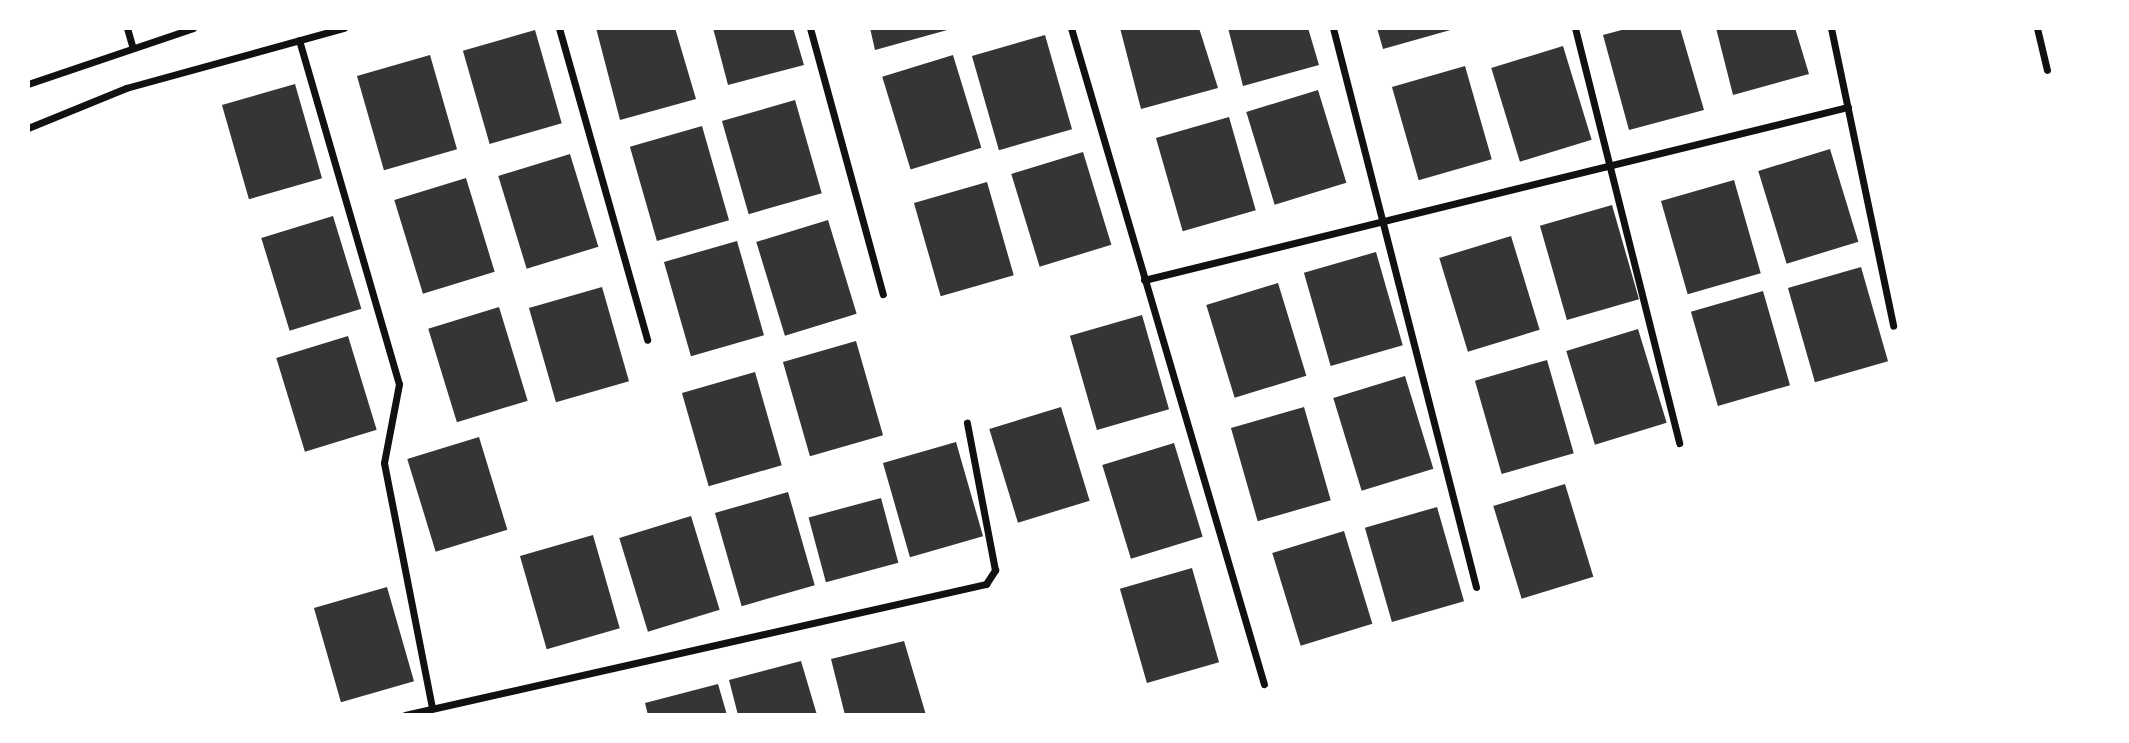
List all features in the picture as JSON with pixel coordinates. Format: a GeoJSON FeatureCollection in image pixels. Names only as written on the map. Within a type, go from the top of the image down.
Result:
{"type":"FeatureCollection","features":[{"type":"Feature","properties":{"kind":"street"},"geometry":{"type":"LineString","coordinates":[[127,28],[132,46]]}},
{"type":"Feature","properties":{"kind":"street"},"geometry":{"type":"LineString","coordinates":[[28,84],[132,46],[193,28]]}},
{"type":"Feature","properties":{"kind":"street"},"geometry":{"type":"LineString","coordinates":[[28,128],[126,88],[344,28]]}},
{"type":"Feature","properties":{"kind":"street"},"geometry":{"type":"LineString","coordinates":[[559,28],[647,340]]}},
{"type":"Feature","properties":{"kind":"street"},"geometry":{"type":"LineString","coordinates":[[810,28],[883,294]]}},
{"type":"Feature","properties":{"kind":"street"},"geometry":{"type":"LineString","coordinates":[[1071,28],[1265,684]]}},
{"type":"Feature","properties":{"kind":"street"},"geometry":{"type":"LineString","coordinates":[[1333,28],[1476,587]]}},
{"type":"Feature","properties":{"kind":"street"},"geometry":{"type":"LineString","coordinates":[[1575,28],[1679,443]]}},
{"type":"Feature","properties":{"kind":"street"},"geometry":{"type":"LineString","coordinates":[[1831,28],[1893,326]]}},
{"type":"Feature","properties":{"kind":"street"},"geometry":{"type":"LineString","coordinates":[[2037,28],[2047,70]]}},
{"type":"Feature","properties":{"kind":"street"},"geometry":{"type":"LineString","coordinates":[[299,40],[399,384],[384,463],[432,708]]}},
{"type":"Feature","properties":{"kind":"street"},"geometry":{"type":"LineString","coordinates":[[1144,280],[1383,218],[1610,167],[1847,107]]}},
{"type":"Feature","properties":{"kind":"street"},"geometry":{"type":"LineString","coordinates":[[405,715],[986,583],[995,570],[967,423]]}},
{"type":"Feature","properties":{"kind":"building"},"geometry":{"type":"Polygon","coordinates":[[[596,28],[675,28],[696,99],[620,120],[596,28]]]}},
{"type":"Feature","properties":{"kind":"building"},"geometry":{"type":"Polygon","coordinates":[[[713,28],[793,28],[804,65],[728,85],[713,28]]]}},
{"type":"Feature","properties":{"kind":"building"},"geometry":{"type":"Polygon","coordinates":[[[870,28],[950,28],[951,29],[875,50],[870,28]]]}},
{"type":"Feature","properties":{"kind":"building"},"geometry":{"type":"Polygon","coordinates":[[[1120,28],[1199,28],[1218,88],[1141,109],[1120,28]]]}},
{"type":"Feature","properties":{"kind":"building"},"geometry":{"type":"Polygon","coordinates":[[[1228,28],[1308,28],[1319,65],[1243,86],[1228,28]]]}},
{"type":"Feature","properties":{"kind":"building"},"geometry":{"type":"Polygon","coordinates":[[[1377,28],[1454,28],[1454,29],[1383,49],[1377,28]]]}},
{"type":"Feature","properties":{"kind":"building"},"geometry":{"type":"Polygon","coordinates":[[[1629,28],[1680,28],[1704,110],[1629,130],[1603,35],[1629,28]]]}},
{"type":"Feature","properties":{"kind":"building"},"geometry":{"type":"Polygon","coordinates":[[[1716,28],[1795,28],[1809,74],[1733,95],[1716,28]]]}},
{"type":"Feature","properties":{"kind":"building"},"geometry":{"type":"Polygon","coordinates":[[[535,30],[562,123],[490,144],[463,51],[535,30]]]}},
{"type":"Feature","properties":{"kind":"building"},"geometry":{"type":"Polygon","coordinates":[[[1045,35],[1072,129],[999,150],[972,56],[1045,35]]]}},
{"type":"Feature","properties":{"kind":"building"},"geometry":{"type":"Polygon","coordinates":[[[1563,46],[1592,140],[1520,162],[1491,68],[1563,46]]]}},
{"type":"Feature","properties":{"kind":"building"},"geometry":{"type":"Polygon","coordinates":[[[430,55],[457,149],[384,170],[357,76],[430,55]]]}},
{"type":"Feature","properties":{"kind":"building"},"geometry":{"type":"Polygon","coordinates":[[[953,55],[981,148],[911,169],[882,77],[953,55]]]}},
{"type":"Feature","properties":{"kind":"building"},"geometry":{"type":"Polygon","coordinates":[[[1465,66],[1492,159],[1419,180],[1392,87],[1465,66]]]}},
{"type":"Feature","properties":{"kind":"building"},"geometry":{"type":"Polygon","coordinates":[[[295,84],[322,178],[249,199],[222,105],[295,84]]]}},
{"type":"Feature","properties":{"kind":"building"},"geometry":{"type":"Polygon","coordinates":[[[1318,90],[1346,183],[1275,205],[1246,112],[1318,90]]]}},
{"type":"Feature","properties":{"kind":"building"},"geometry":{"type":"Polygon","coordinates":[[[795,100],[822,193],[749,214],[722,121],[795,100]]]}},
{"type":"Feature","properties":{"kind":"building"},"geometry":{"type":"Polygon","coordinates":[[[1229,117],[1256,210],[1183,231],[1156,138],[1229,117]]]}},
{"type":"Feature","properties":{"kind":"building"},"geometry":{"type":"Polygon","coordinates":[[[702,126],[729,220],[657,241],[630,147],[702,126]]]}},
{"type":"Feature","properties":{"kind":"building"},"geometry":{"type":"Polygon","coordinates":[[[1830,149],[1858,242],[1787,264],[1758,171],[1830,149]]]}},
{"type":"Feature","properties":{"kind":"building"},"geometry":{"type":"Polygon","coordinates":[[[1083,152],[1111,245],[1040,267],[1011,174],[1083,152]]]}},
{"type":"Feature","properties":{"kind":"building"},"geometry":{"type":"Polygon","coordinates":[[[570,154],[598,247],[527,269],[498,176],[570,154]]]}},
{"type":"Feature","properties":{"kind":"building"},"geometry":{"type":"Polygon","coordinates":[[[466,178],[495,272],[423,294],[394,200],[466,178]]]}},
{"type":"Feature","properties":{"kind":"building"},"geometry":{"type":"Polygon","coordinates":[[[1734,180],[1761,273],[1688,294],[1661,201],[1734,180]]]}},
{"type":"Feature","properties":{"kind":"building"},"geometry":{"type":"Polygon","coordinates":[[[987,182],[1014,275],[941,296],[914,203],[987,182]]]}},
{"type":"Feature","properties":{"kind":"building"},"geometry":{"type":"Polygon","coordinates":[[[1612,205],[1639,299],[1567,320],[1540,226],[1612,205]]]}},
{"type":"Feature","properties":{"kind":"building"},"geometry":{"type":"Polygon","coordinates":[[[333,216],[361,309],[290,331],[261,238],[333,216]]]}},
{"type":"Feature","properties":{"kind":"building"},"geometry":{"type":"Polygon","coordinates":[[[828,220],[857,314],[785,336],[756,242],[828,220]]]}},
{"type":"Feature","properties":{"kind":"building"},"geometry":{"type":"Polygon","coordinates":[[[1511,236],[1540,330],[1468,352],[1439,258],[1511,236]]]}},
{"type":"Feature","properties":{"kind":"building"},"geometry":{"type":"Polygon","coordinates":[[[737,241],[764,335],[691,356],[664,262],[737,241]]]}},
{"type":"Feature","properties":{"kind":"building"},"geometry":{"type":"Polygon","coordinates":[[[1376,252],[1403,345],[1331,366],[1304,273],[1376,252]]]}},
{"type":"Feature","properties":{"kind":"building"},"geometry":{"type":"Polygon","coordinates":[[[1861,267],[1888,361],[1815,382],[1788,288],[1861,267]]]}},
{"type":"Feature","properties":{"kind":"building"},"geometry":{"type":"Polygon","coordinates":[[[1278,283],[1306,376],[1235,398],[1206,305],[1278,283]]]}},
{"type":"Feature","properties":{"kind":"building"},"geometry":{"type":"Polygon","coordinates":[[[602,287],[629,381],[556,402],[529,308],[602,287]]]}},
{"type":"Feature","properties":{"kind":"building"},"geometry":{"type":"Polygon","coordinates":[[[1763,291],[1790,385],[1718,406],[1691,312],[1763,291]]]}},
{"type":"Feature","properties":{"kind":"building"},"geometry":{"type":"Polygon","coordinates":[[[499,307],[528,401],[457,422],[428,329],[499,307]]]}},
{"type":"Feature","properties":{"kind":"building"},"geometry":{"type":"Polygon","coordinates":[[[1142,315],[1169,409],[1097,430],[1070,336],[1142,315]]]}},
{"type":"Feature","properties":{"kind":"building"},"geometry":{"type":"Polygon","coordinates":[[[1638,329],[1667,423],[1595,445],[1566,351],[1638,329]]]}},
{"type":"Feature","properties":{"kind":"building"},"geometry":{"type":"Polygon","coordinates":[[[348,336],[377,430],[305,452],[276,358],[348,336]]]}},
{"type":"Feature","properties":{"kind":"building"},"geometry":{"type":"Polygon","coordinates":[[[856,341],[883,435],[810,456],[783,362],[856,341]]]}},
{"type":"Feature","properties":{"kind":"building"},"geometry":{"type":"Polygon","coordinates":[[[1547,360],[1574,453],[1502,474],[1475,381],[1547,360]]]}},
{"type":"Feature","properties":{"kind":"building"},"geometry":{"type":"Polygon","coordinates":[[[755,372],[782,465],[709,486],[682,393],[755,372]]]}},
{"type":"Feature","properties":{"kind":"building"},"geometry":{"type":"Polygon","coordinates":[[[1405,376],[1433,469],[1362,491],[1333,398],[1405,376]]]}},
{"type":"Feature","properties":{"kind":"building"},"geometry":{"type":"Polygon","coordinates":[[[1061,407],[1090,501],[1018,523],[989,429],[1061,407]]]}},
{"type":"Feature","properties":{"kind":"building"},"geometry":{"type":"Polygon","coordinates":[[[1304,407],[1331,500],[1258,521],[1231,428],[1304,407]]]}},
{"type":"Feature","properties":{"kind":"building"},"geometry":{"type":"Polygon","coordinates":[[[479,437],[507,530],[436,552],[407,459],[479,437]]]}},
{"type":"Feature","properties":{"kind":"building"},"geometry":{"type":"Polygon","coordinates":[[[956,442],[983,536],[910,557],[883,463],[956,442]]]}},
{"type":"Feature","properties":{"kind":"building"},"geometry":{"type":"Polygon","coordinates":[[[1174,443],[1203,537],[1131,559],[1102,465],[1174,443]]]}},
{"type":"Feature","properties":{"kind":"building"},"geometry":{"type":"Polygon","coordinates":[[[1565,484],[1593,577],[1522,599],[1493,506],[1565,484]]]}},
{"type":"Feature","properties":{"kind":"building"},"geometry":{"type":"Polygon","coordinates":[[[788,492],[815,585],[742,606],[715,513],[788,492]]]}},
{"type":"Feature","properties":{"kind":"building"},"geometry":{"type":"Polygon","coordinates":[[[881,498],[898,563],[826,582],[809,517],[881,498]]]}},
{"type":"Feature","properties":{"kind":"building"},"geometry":{"type":"Polygon","coordinates":[[[1437,507],[1464,601],[1392,622],[1365,528],[1437,507]]]}},
{"type":"Feature","properties":{"kind":"building"},"geometry":{"type":"Polygon","coordinates":[[[691,516],[720,610],[648,632],[619,538],[691,516]]]}},
{"type":"Feature","properties":{"kind":"building"},"geometry":{"type":"Polygon","coordinates":[[[1344,531],[1372,624],[1301,646],[1272,553],[1344,531]]]}},
{"type":"Feature","properties":{"kind":"building"},"geometry":{"type":"Polygon","coordinates":[[[593,535],[620,628],[547,649],[520,556],[593,535]]]}},
{"type":"Feature","properties":{"kind":"building"},"geometry":{"type":"Polygon","coordinates":[[[1192,568],[1219,662],[1147,683],[1120,589],[1192,568]]]}},
{"type":"Feature","properties":{"kind":"building"},"geometry":{"type":"Polygon","coordinates":[[[387,587],[414,681],[341,702],[314,608],[387,587]]]}},
{"type":"Feature","properties":{"kind":"building"},"geometry":{"type":"Polygon","coordinates":[[[904,641],[926,715],[845,715],[831,659],[904,641]]]}},
{"type":"Feature","properties":{"kind":"building"},"geometry":{"type":"Polygon","coordinates":[[[801,661],[817,715],[738,715],[729,680],[801,661]]]}},
{"type":"Feature","properties":{"kind":"building"},"geometry":{"type":"Polygon","coordinates":[[[718,684],[727,715],[648,715],[645,703],[718,684]]]}}]}
